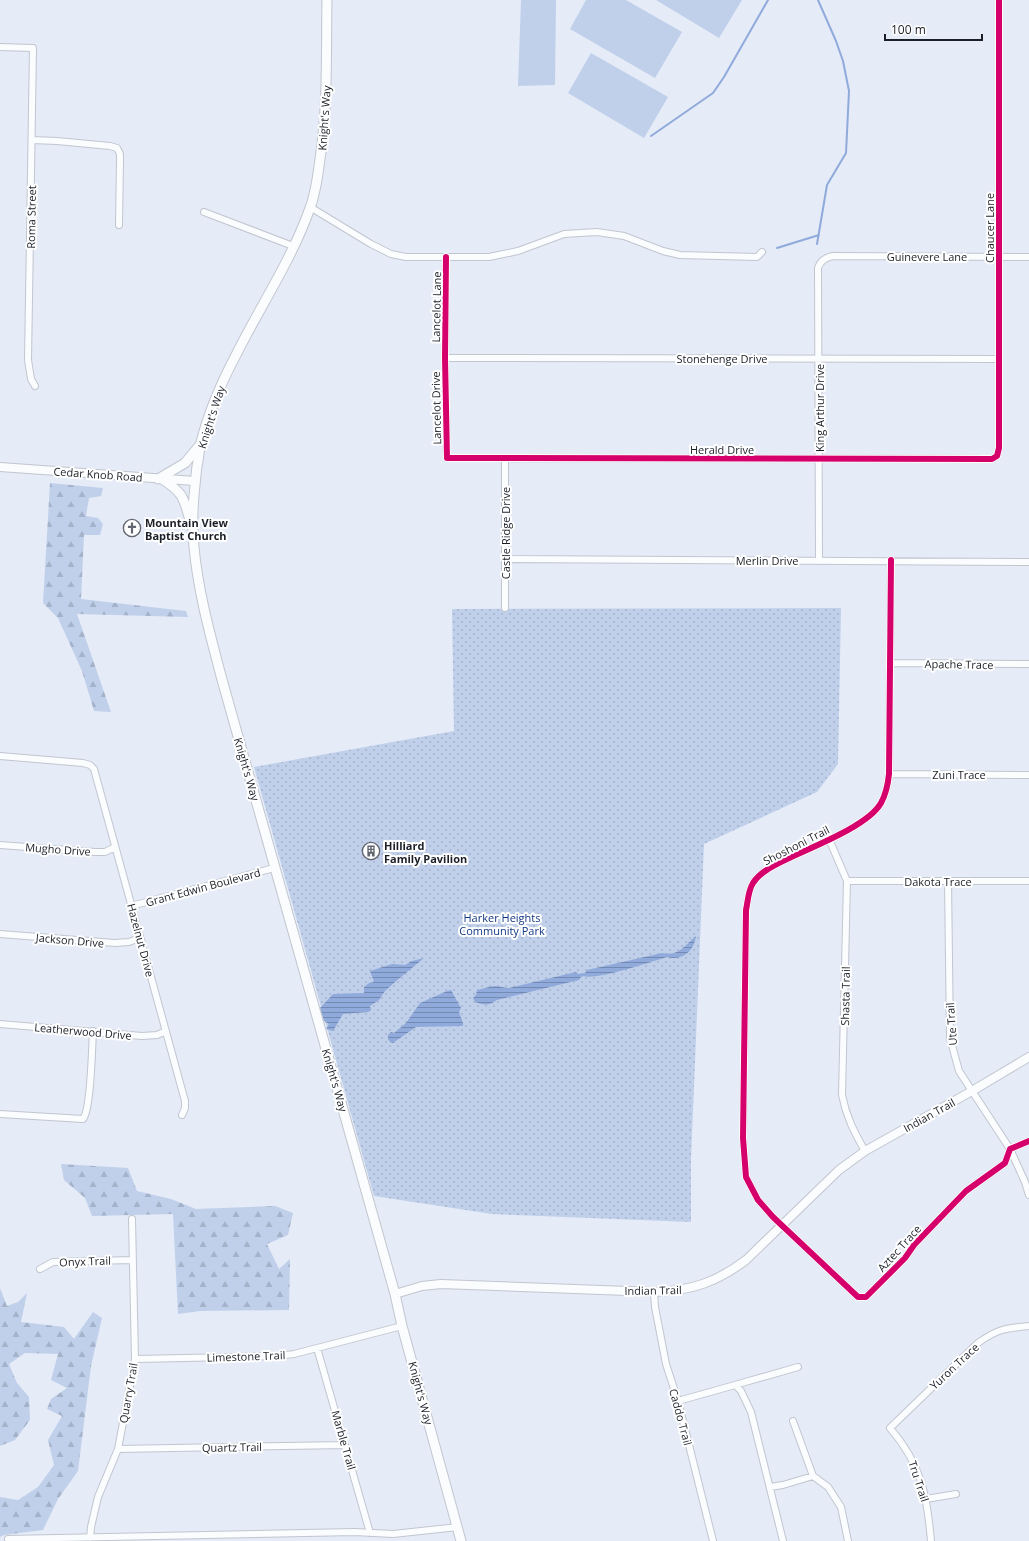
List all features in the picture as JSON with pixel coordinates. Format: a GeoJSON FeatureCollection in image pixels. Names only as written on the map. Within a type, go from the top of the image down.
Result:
{"type":"FeatureCollection","features":[{"type":"Feature","properties":{"kind":"main road","name":"Knight's Way"},"geometry":{"type":"LineString","coordinates":[[327,0],[325,117],[319,170],[310,207],[294,246],[223,380],[210,412],[201,444],[195,481],[193,529],[197,572],[209,629],[274,868],[395,1294],[402,1326],[462,1541]]}},
{"type":"Feature","properties":{"kind":"main road"},"geometry":{"type":"LineString","coordinates":[[193,529],[183,497],[175,488],[160,479],[184,463],[201,444]]}},
{"type":"Feature","properties":{"kind":"street","name":"Chaucer Lane"},"geometry":{"type":"LineString","coordinates":[[997,456],[999,448],[1000,0]]}},
{"type":"Feature","properties":{"kind":"street","name":"Roma Street"},"geometry":{"type":"LineString","coordinates":[[0,47],[33,48],[28,360],[30,380],[35,386]]}},
{"type":"Feature","properties":{"kind":"street"},"geometry":{"type":"LineString","coordinates":[[32,140],[57,141],[117,148],[120,154],[119,225]]}},
{"type":"Feature","properties":{"kind":"street"},"geometry":{"type":"LineString","coordinates":[[310,207],[371,244],[391,254],[406,257],[488,257],[504,255],[564,234],[597,232],[624,236],[680,256],[757,257],[762,252]]}},
{"type":"Feature","properties":{"kind":"street"},"geometry":{"type":"LineString","coordinates":[[204,212],[294,246]]}},
{"type":"Feature","properties":{"kind":"street","name":"Guinevere Lane"},"geometry":{"type":"LineString","coordinates":[[826,258],[833,256],[1029,257]]}},
{"type":"Feature","properties":{"kind":"street","name":"Lancelot Lane"},"geometry":{"type":"LineString","coordinates":[[445,358],[446,257]]}},
{"type":"Feature","properties":{"kind":"street","name":"King Arthur Drive"},"geometry":{"type":"LineString","coordinates":[[819,560],[818,268],[820,262],[826,258]]}},
{"type":"Feature","properties":{"kind":"street","name":"Stonehenge Drive"},"geometry":{"type":"LineString","coordinates":[[445,358],[999,359]]}},
{"type":"Feature","properties":{"kind":"street","name":"Lancelot Drive"},"geometry":{"type":"LineString","coordinates":[[445,358],[447,458]]}},
{"type":"Feature","properties":{"kind":"street","name":"Herald Drive"},"geometry":{"type":"LineString","coordinates":[[447,458],[992,459],[997,456]]}},
{"type":"Feature","properties":{"kind":"street","name":"Castle Ridge Drive"},"geometry":{"type":"LineString","coordinates":[[505,458],[505,608]]}},
{"type":"Feature","properties":{"kind":"street","name":"Cedar Knob Road"},"geometry":{"type":"LineString","coordinates":[[0,467],[195,481]]}},
{"type":"Feature","properties":{"kind":"street","name":"Merlin Drive"},"geometry":{"type":"LineString","coordinates":[[505,560],[891,560],[1029,562]]}},
{"type":"Feature","properties":{"kind":"street","name":"Shoshoni Trail"},"geometry":{"type":"LineString","coordinates":[[782,1225],[768,1211],[752,1190],[746,1177],[744,1163],[746,910],[748,894],[759,876],[768,868],[851,828],[874,813],[884,797],[889,774],[891,560]]}},
{"type":"Feature","properties":{"kind":"street","name":"Apache Trace"},"geometry":{"type":"LineString","coordinates":[[890,663],[1029,664]]}},
{"type":"Feature","properties":{"kind":"street","name":"Hazelnut Drive"},"geometry":{"type":"LineString","coordinates":[[0,756],[83,763],[90,765],[94,769],[185,1101],[185,1108],[182,1115]]}},
{"type":"Feature","properties":{"kind":"street","name":"Zuni Trace"},"geometry":{"type":"LineString","coordinates":[[889,774],[1029,775]]}},
{"type":"Feature","properties":{"kind":"street","name":"Shasta Trail"},"geometry":{"type":"LineString","coordinates":[[829,839],[847,881],[842,1095],[849,1123],[865,1151]]}},
{"type":"Feature","properties":{"kind":"street","name":"Mugho Drive"},"geometry":{"type":"LineString","coordinates":[[0,845],[95,852],[105,852],[115,847]]}},
{"type":"Feature","properties":{"kind":"street","name":"Grant Edwin Boulevard"},"geometry":{"type":"LineString","coordinates":[[131,906],[274,868]]}},
{"type":"Feature","properties":{"kind":"street","name":"Dakota Trace"},"geometry":{"type":"LineString","coordinates":[[847,881],[1029,881]]}},
{"type":"Feature","properties":{"kind":"street","name":"Ute Trail"},"geometry":{"type":"LineString","coordinates":[[948,881],[950,1038],[959,1070],[1010,1149],[1025,1182],[1029,1195]]}},
{"type":"Feature","properties":{"kind":"street","name":"Jackson Drive"},"geometry":{"type":"LineString","coordinates":[[0,934],[115,943],[129,942],[140,938]]}},
{"type":"Feature","properties":{"kind":"street","name":"Leatherwood Drive"},"geometry":{"type":"LineString","coordinates":[[0,1024],[142,1036],[156,1035],[166,1032]]}},
{"type":"Feature","properties":{"kind":"street"},"geometry":{"type":"LineString","coordinates":[[0,1114],[80,1120],[85,1117],[88,1103],[93,1032]]}},
{"type":"Feature","properties":{"kind":"street","name":"Indian Trail"},"geometry":{"type":"LineString","coordinates":[[395,1294],[422,1286],[441,1284],[654,1292],[672,1292],[703,1285],[732,1271],[746,1260],[839,1170],[865,1151],[1029,1057]]}},
{"type":"Feature","properties":{"kind":"street"},"geometry":{"type":"LineString","coordinates":[[1010,1149],[1029,1141]]}},
{"type":"Feature","properties":{"kind":"street","name":"Aztec Trace"},"geometry":{"type":"LineString","coordinates":[[782,1225],[830,1273],[858,1298],[866,1297],[905,1258],[914,1245],[966,1191],[1005,1163],[1010,1149]]}},
{"type":"Feature","properties":{"kind":"street","name":"Quarry Trail"},"geometry":{"type":"LineString","coordinates":[[90,1538],[98,1497],[118,1449],[135,1359],[132,1219]]}},
{"type":"Feature","properties":{"kind":"street","name":"Onyx Trail"},"geometry":{"type":"LineString","coordinates":[[40,1269],[53,1262],[132,1260]]}},
{"type":"Feature","properties":{"kind":"street","name":"Caddo Trail"},"geometry":{"type":"LineString","coordinates":[[654,1292],[666,1364],[678,1401],[713,1541]]}},
{"type":"Feature","properties":{"kind":"street","name":"Limestone Trail"},"geometry":{"type":"LineString","coordinates":[[135,1359],[278,1356],[294,1354],[402,1326]]}},
{"type":"Feature","properties":{"kind":"street","name":"Yuron Trace"},"geometry":{"type":"LineString","coordinates":[[890,1428],[978,1343],[990,1334],[1001,1329],[1029,1326]]}},
{"type":"Feature","properties":{"kind":"street","name":"Marble Trail"},"geometry":{"type":"LineString","coordinates":[[317,1348],[370,1533]]}},
{"type":"Feature","properties":{"kind":"street"},"geometry":{"type":"LineString","coordinates":[[678,1401],[798,1367]]}},
{"type":"Feature","properties":{"kind":"street"},"geometry":{"type":"LineString","coordinates":[[735,1385],[741,1391],[751,1412],[783,1541]]}},
{"type":"Feature","properties":{"kind":"street"},"geometry":{"type":"LineString","coordinates":[[793,1421],[813,1476],[828,1487],[841,1507],[848,1541]]}},
{"type":"Feature","properties":{"kind":"street","name":"Tru Trail"},"geometry":{"type":"LineString","coordinates":[[890,1428],[910,1454],[920,1478],[926,1500],[931,1541]]}},
{"type":"Feature","properties":{"kind":"street","name":"Quartz Trail"},"geometry":{"type":"LineString","coordinates":[[118,1449],[345,1445]]}},
{"type":"Feature","properties":{"kind":"street"},"geometry":{"type":"LineString","coordinates":[[770,1487],[783,1485],[813,1476]]}},
{"type":"Feature","properties":{"kind":"street"},"geometry":{"type":"LineString","coordinates":[[926,1500],[956,1494]]}},
{"type":"Feature","properties":{"kind":"street"},"geometry":{"type":"LineString","coordinates":[[8,1539],[355,1532],[394,1534],[458,1527]]}},
{"type":"Feature","properties":{"kind":"green space"},"geometry":{"type":"Polygon","coordinates":[[[521,0],[556,0],[555,85],[518,86],[521,0]]]}},
{"type":"Feature","properties":{"kind":"green space"},"geometry":{"type":"Polygon","coordinates":[[[586,0],[626,0],[682,32],[655,78],[570,29],[586,0]]]}},
{"type":"Feature","properties":{"kind":"green space"},"geometry":{"type":"Polygon","coordinates":[[[656,0],[742,0],[719,38],[656,0]]]}},
{"type":"Feature","properties":{"kind":"green space"},"geometry":{"type":"Polygon","coordinates":[[[591,53],[668,97],[644,138],[568,93],[591,53]]]}},
{"type":"Feature","properties":{"kind":"green space"},"geometry":{"type":"Polygon","coordinates":[[[50,483],[103,488],[101,496],[89,498],[86,516],[98,518],[103,524],[100,535],[84,535],[81,599],[186,611],[188,617],[77,614],[111,712],[94,711],[82,671],[58,618],[43,603],[50,483]]]}},
{"type":"Feature","properties":{"kind":"green space","name":"Harker Heights Community Park"},"geometry":{"type":"Polygon","coordinates":[[[841,608],[838,764],[817,792],[704,844],[691,1159],[691,1222],[492,1214],[374,1196],[254,767],[454,731],[452,609],[841,608]]]}},
{"type":"Feature","properties":{"kind":"green space"},"geometry":{"type":"Polygon","coordinates":[[[61,1164],[128,1168],[137,1191],[171,1199],[196,1209],[275,1206],[293,1213],[288,1235],[267,1244],[279,1269],[290,1259],[289,1310],[200,1311],[178,1314],[173,1214],[92,1216],[85,1198],[64,1180],[61,1164]]]}},
{"type":"Feature","properties":{"kind":"green space"},"geometry":{"type":"Polygon","coordinates":[[[0,1288],[7,1306],[18,1302],[27,1293],[21,1322],[64,1327],[74,1339],[93,1312],[102,1318],[91,1366],[78,1471],[58,1499],[43,1530],[4,1535],[0,1537],[0,1497],[18,1500],[38,1487],[54,1465],[48,1440],[62,1416],[47,1409],[51,1399],[67,1388],[51,1380],[58,1354],[25,1353],[9,1364],[17,1383],[29,1397],[30,1420],[15,1440],[0,1446],[0,1288]]]}},
{"type":"Feature","properties":{"kind":"water"},"geometry":{"type":"Polygon","coordinates":[[[696,936],[693,946],[687,954],[678,958],[667,957],[599,976],[584,976],[579,980],[497,1000],[489,1004],[475,1002],[473,998],[476,995],[477,990],[490,986],[509,988],[576,972],[578,974],[585,973],[587,970],[662,953],[668,954],[678,952],[696,936]]]}},
{"type":"Feature","properties":{"kind":"water"},"geometry":{"type":"Polygon","coordinates":[[[424,958],[385,991],[379,1000],[370,1006],[371,1010],[368,1012],[343,1014],[333,1031],[326,1029],[329,1024],[324,1021],[320,1008],[333,994],[364,993],[364,987],[369,983],[374,982],[370,971],[392,964],[405,965],[412,961],[424,958]]]}},
{"type":"Feature","properties":{"kind":"water"},"geometry":{"type":"Polygon","coordinates":[[[451,990],[461,1008],[459,1012],[463,1026],[416,1027],[393,1043],[390,1042],[388,1035],[391,1032],[394,1033],[406,1023],[420,1003],[451,990]]]}},
{"type":"Feature","properties":{"kind":"waterway"},"geometry":{"type":"LineString","coordinates":[[651,136],[713,93],[724,77],[768,0]]}},
{"type":"Feature","properties":{"kind":"waterway"},"geometry":{"type":"LineString","coordinates":[[817,244],[827,185],[846,153],[849,91],[843,61],[818,0]]}},
{"type":"Feature","properties":{"kind":"waterway"},"geometry":{"type":"LineString","coordinates":[[777,248],[819,235]]}},
{"type":"Feature","properties":{"kind":"cycle path"},"geometry":{"type":"LineString","coordinates":[[446,257],[445,358],[447,458],[992,459],[997,456],[999,448],[999,0]]}},
{"type":"Feature","properties":{"kind":"cycle path"},"geometry":{"type":"LineString","coordinates":[[891,560],[889,774],[883,800],[874,812],[852,828],[768,869],[756,879],[751,886],[749,893],[746,910],[743,1138],[746,1177],[758,1200],[773,1217],[858,1297],[866,1297],[905,1258],[914,1245],[966,1191],[1005,1163],[1010,1149],[1029,1141]]}},
{"type":"Feature","properties":{"kind":"place","name":"Mountain View Baptist Church"},"geometry":{"type":"Point","coordinates":[132,528]}},
{"type":"Feature","properties":{"kind":"place","name":"Hilliard Family Pavilion"},"geometry":{"type":"Point","coordinates":[371,851]}}]}
